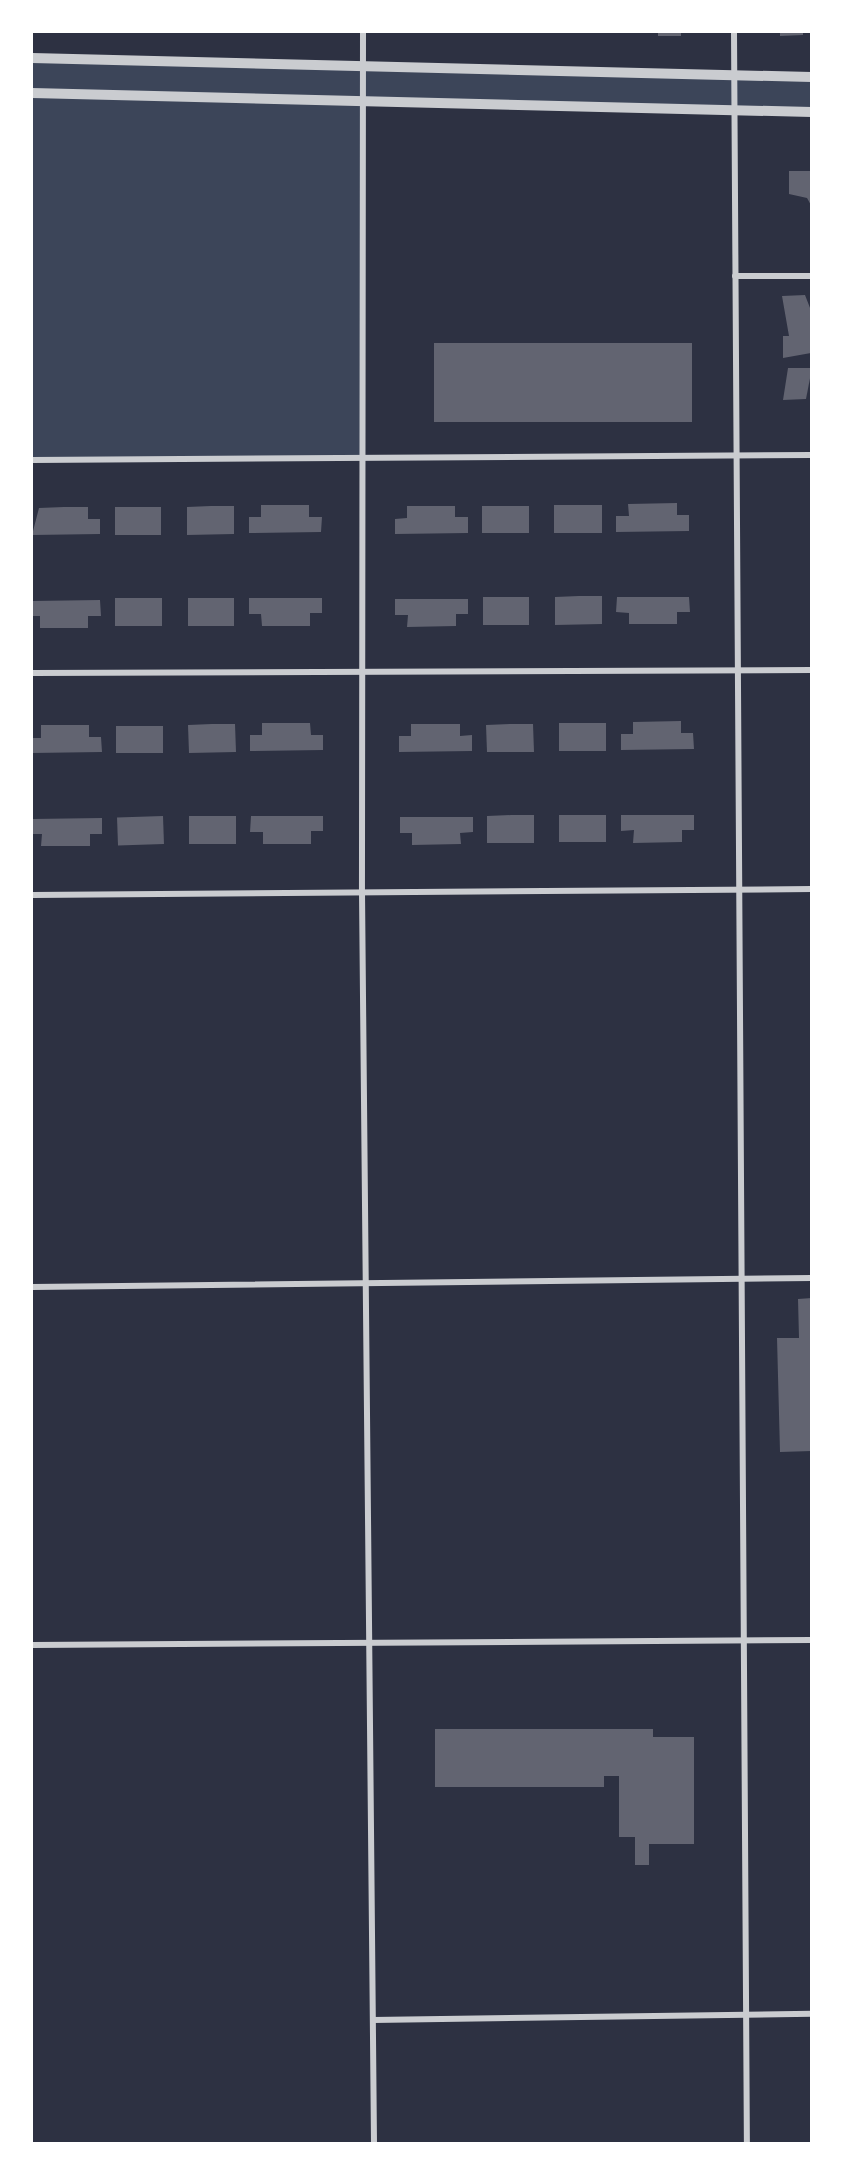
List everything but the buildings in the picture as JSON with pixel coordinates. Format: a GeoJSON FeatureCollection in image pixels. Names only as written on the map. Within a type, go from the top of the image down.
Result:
{"type":"FeatureCollection","features":[{"type":"Feature","properties":{"kind":"street"},"geometry":{"type":"LineString","coordinates":[[363,32],[362,892],[369,1283],[369,1643],[374,2144]]}},
{"type":"Feature","properties":{"kind":"street"},"geometry":{"type":"LineString","coordinates":[[734,32],[747,2144]]}},
{"type":"Feature","properties":{"kind":"street"},"geometry":{"type":"LineString","coordinates":[[32,58],[812,77]]}},
{"type":"Feature","properties":{"kind":"street"},"geometry":{"type":"LineString","coordinates":[[32,93],[812,112]]}},
{"type":"Feature","properties":{"kind":"street"},"geometry":{"type":"LineString","coordinates":[[735,276],[812,276]]}},
{"type":"Feature","properties":{"kind":"street"},"geometry":{"type":"LineString","coordinates":[[32,460],[812,455]]}},
{"type":"Feature","properties":{"kind":"street"},"geometry":{"type":"LineString","coordinates":[[32,673],[812,670]]}},
{"type":"Feature","properties":{"kind":"street"},"geometry":{"type":"LineString","coordinates":[[32,895],[812,889]]}},
{"type":"Feature","properties":{"kind":"street"},"geometry":{"type":"LineString","coordinates":[[32,1287],[812,1278]]}},
{"type":"Feature","properties":{"kind":"street"},"geometry":{"type":"LineString","coordinates":[[32,1645],[812,1640]]}},
{"type":"Feature","properties":{"kind":"street"},"geometry":{"type":"LineString","coordinates":[[373,2020],[812,2014]]}},
{"type":"Feature","properties":{"kind":"shaded area"},"geometry":{"type":"Polygon","coordinates":[[[32,58],[811,77],[811,112],[363,101],[363,457],[32,460],[32,58]]]}}]}
